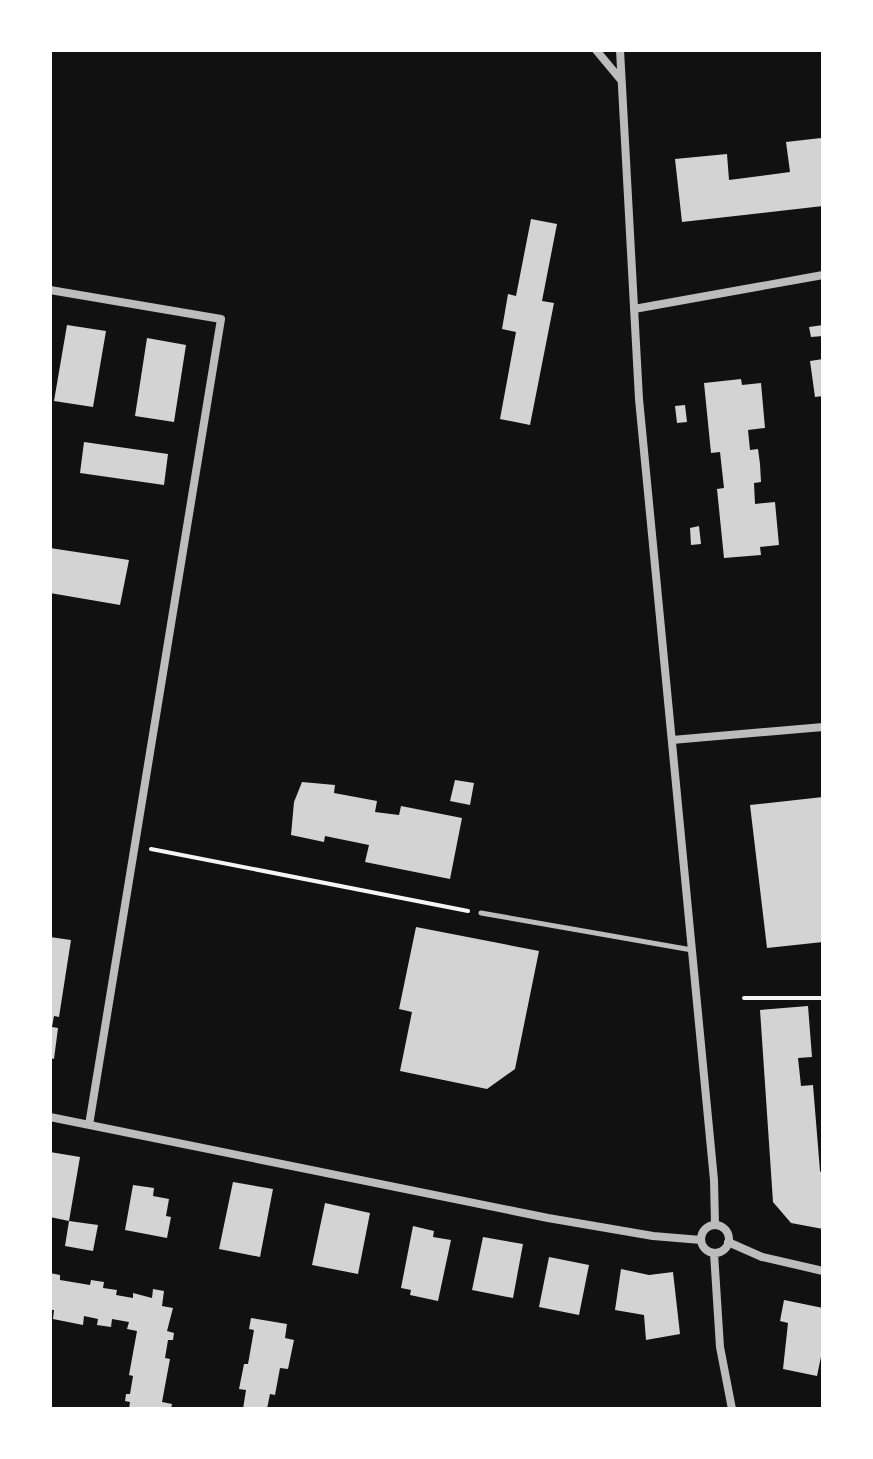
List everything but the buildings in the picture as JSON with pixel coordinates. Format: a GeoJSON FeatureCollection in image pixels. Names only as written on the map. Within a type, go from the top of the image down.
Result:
{"type":"FeatureCollection","features":[{"type":"Feature","properties":{"kind":"street"},"geometry":{"type":"LineString","coordinates":[[596,50],[621,80]]}},
{"type":"Feature","properties":{"kind":"street"},"geometry":{"type":"LineString","coordinates":[[620,50],[639,399],[714,1180],[715,1225]]}},
{"type":"Feature","properties":{"kind":"street"},"geometry":{"type":"LineString","coordinates":[[634,309],[823,275]]}},
{"type":"Feature","properties":{"kind":"street"},"geometry":{"type":"LineString","coordinates":[[50,290],[221,319],[89,1125]]}},
{"type":"Feature","properties":{"kind":"street"},"geometry":{"type":"LineString","coordinates":[[672,740],[823,727]]}},
{"type":"Feature","properties":{"kind":"street"},"geometry":{"type":"LineString","coordinates":[[50,1117],[548,1218],[653,1236],[701,1240]]}},
{"type":"Feature","properties":{"kind":"street"},"geometry":{"type":"LineString","coordinates":[[715,1225],[726,1230],[728,1242],[723,1250],[714,1253],[705,1249],[701,1240],[703,1231],[715,1225]]}},
{"type":"Feature","properties":{"kind":"street"},"geometry":{"type":"LineString","coordinates":[[728,1242],[762,1257],[823,1271]]}},
{"type":"Feature","properties":{"kind":"street"},"geometry":{"type":"LineString","coordinates":[[714,1253],[720,1347],[732,1409]]}},
{"type":"Feature","properties":{"kind":"lane"},"geometry":{"type":"LineString","coordinates":[[481,913],[692,950]]}},
{"type":"Feature","properties":{"kind":"path"},"geometry":{"type":"LineString","coordinates":[[148,849],[481,913]]}},
{"type":"Feature","properties":{"kind":"path"},"geometry":{"type":"LineString","coordinates":[[744,998],[823,998]]}}]}
